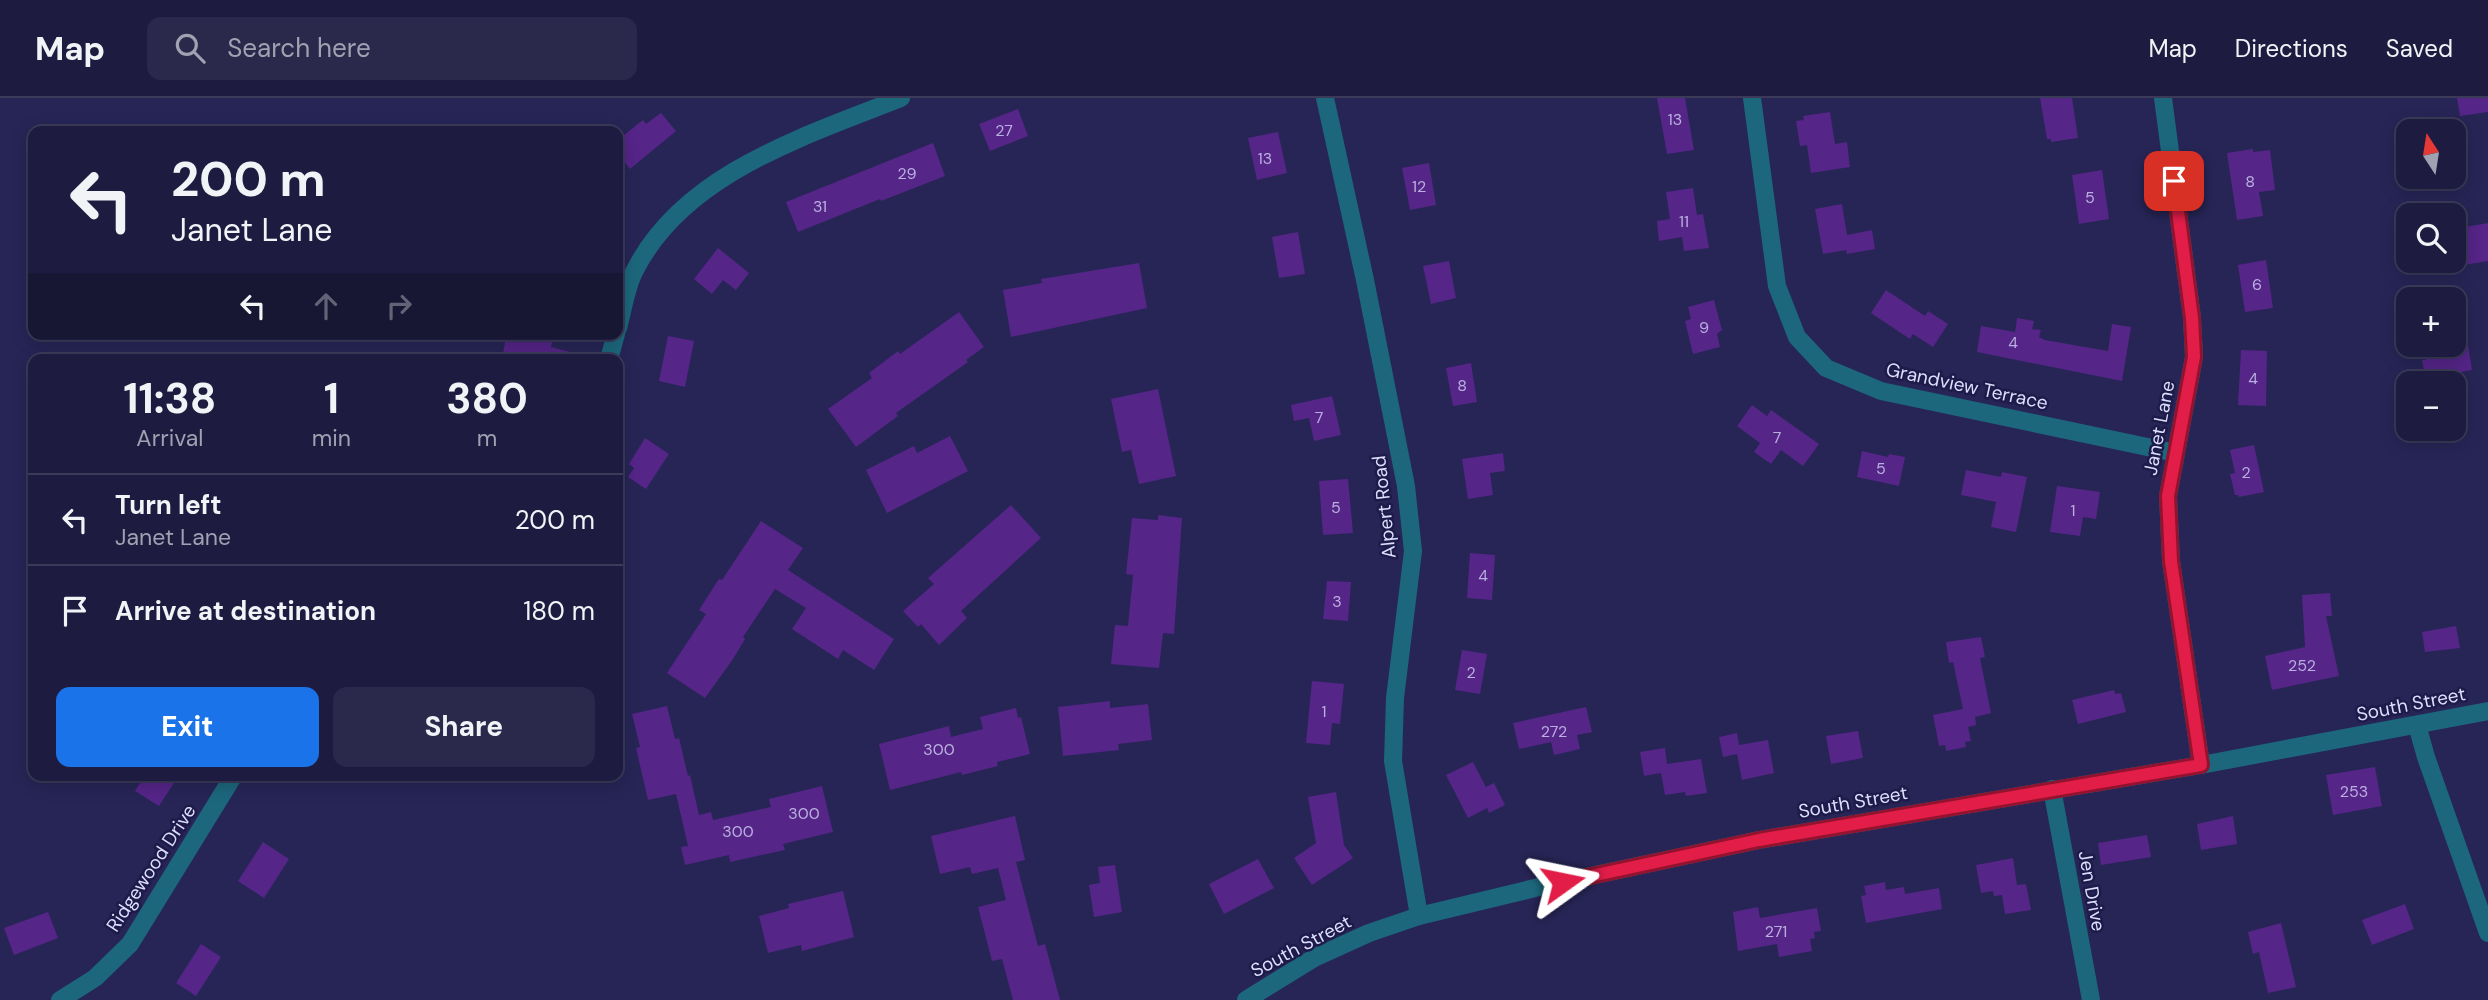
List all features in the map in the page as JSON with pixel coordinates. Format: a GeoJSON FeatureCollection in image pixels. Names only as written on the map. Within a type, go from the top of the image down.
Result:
{"type":"FeatureCollection","features":[{"type":"Feature","properties":{"kind":"street"},"geometry":{"type":"LineString","coordinates":[[623,310],[634,272],[660,233],[708,186],[784,146],[901,98]]}},
{"type":"Feature","properties":{"kind":"street","name":"Alpert Road"},"geometry":{"type":"LineString","coordinates":[[1325,98],[1366,280],[1406,486],[1413,551],[1395,698],[1393,761],[1419,916]]}},
{"type":"Feature","properties":{"kind":"street","name":"Grandview Terrace"},"geometry":{"type":"LineString","coordinates":[[1752,98],[1777,286],[1797,337],[1826,368],[1881,391],[2176,453]]}},
{"type":"Feature","properties":{"kind":"street","name":"Janet Lane"},"geometry":{"type":"LineString","coordinates":[[2163,98],[2194,357],[2168,496],[2171,561],[2201,765]]}},
{"type":"Feature","properties":{"kind":"street","name":"South Street"},"geometry":{"type":"LineString","coordinates":[[1246,1000],[1314,958],[1369,933],[1419,916],[1552,884],[1759,840],[2201,765],[2488,711]]}},
{"type":"Feature","properties":{"kind":"street"},"geometry":{"type":"LineString","coordinates":[[2417,725],[2488,933]]}},
{"type":"Feature","properties":{"kind":"street","name":"Ridgewood Drive"},"geometry":{"type":"LineString","coordinates":[[60,1000],[94,978],[130,944],[230,781]]}},
{"type":"Feature","properties":{"kind":"street","name":"Jen Drive"},"geometry":{"type":"LineString","coordinates":[[2052,789],[2091,1000]]}},
{"type":"Feature","properties":{"kind":"building"},"geometry":{"type":"Polygon","coordinates":[[[1657,98],[1685,98],[1694,150],[1667,154],[1657,98]]]}},
{"type":"Feature","properties":{"kind":"building"},"geometry":{"type":"Polygon","coordinates":[[[2040,98],[2072,98],[2078,138],[2051,142],[2051,139],[2047,139],[2040,98]]]}},
{"type":"Feature","properties":{"kind":"building"},"geometry":{"type":"Polygon","coordinates":[[[2457,98],[2488,98],[2488,112],[2460,116],[2457,98]]]}},
{"type":"Feature","properties":{"kind":"building"},"geometry":{"type":"Polygon","coordinates":[[[1018,109],[1028,136],[990,151],[979,124],[1018,109]]]}},
{"type":"Feature","properties":{"kind":"building"},"geometry":{"type":"Polygon","coordinates":[[[1830,112],[1835,144],[1847,142],[1850,167],[1811,173],[1807,145],[1800,146],[1796,121],[1804,120],[1803,116],[1830,112]]]}},
{"type":"Feature","properties":{"kind":"building"},"geometry":{"type":"Polygon","coordinates":[[[661,113],[676,131],[630,169],[623,160],[623,136],[643,120],[646,124],[661,113]]]}},
{"type":"Feature","properties":{"kind":"building"},"geometry":{"type":"Polygon","coordinates":[[[1278,132],[1287,173],[1257,180],[1248,138],[1278,132]]]}},
{"type":"Feature","properties":{"kind":"building"},"geometry":{"type":"Polygon","coordinates":[[[933,143],[945,176],[798,232],[786,202],[933,143]]]}},
{"type":"Feature","properties":{"kind":"building"},"geometry":{"type":"Polygon","coordinates":[[[2253,149],[2253,152],[2270,150],[2275,190],[2259,192],[2263,216],[2237,220],[2227,153],[2253,149]]]}},
{"type":"Feature","properties":{"kind":"building"},"geometry":{"type":"Polygon","coordinates":[[[1429,163],[1436,205],[1410,210],[1402,168],[1429,163]]]}},
{"type":"Feature","properties":{"kind":"building"},"geometry":{"type":"Polygon","coordinates":[[[2102,170],[2109,219],[2079,224],[2072,175],[2102,170]]]}},
{"type":"Feature","properties":{"kind":"building"},"geometry":{"type":"Polygon","coordinates":[[[1693,188],[1697,215],[1703,214],[1709,248],[1684,251],[1682,237],[1659,241],[1657,221],[1670,219],[1666,192],[1693,188]]]}},
{"type":"Feature","properties":{"kind":"building"},"geometry":{"type":"Polygon","coordinates":[[[1842,204],[1847,235],[1872,230],[1875,249],[1847,254],[1846,250],[1823,254],[1815,209],[1842,204]]]}},
{"type":"Feature","properties":{"kind":"building"},"geometry":{"type":"Polygon","coordinates":[[[2488,223],[2488,261],[2466,265],[2466,227],[2488,223]]]}},
{"type":"Feature","properties":{"kind":"building"},"geometry":{"type":"Polygon","coordinates":[[[1298,232],[1305,274],[1279,278],[1272,237],[1298,232]]]}},
{"type":"Feature","properties":{"kind":"building"},"geometry":{"type":"Polygon","coordinates":[[[718,248],[749,273],[736,290],[723,280],[712,294],[694,279],[718,248]]]}},
{"type":"Feature","properties":{"kind":"building"},"geometry":{"type":"Polygon","coordinates":[[[2266,260],[2273,308],[2245,312],[2238,265],[2266,260]]]}},
{"type":"Feature","properties":{"kind":"building"},"geometry":{"type":"Polygon","coordinates":[[[1449,261],[1456,298],[1431,304],[1423,266],[1449,261]]]}},
{"type":"Feature","properties":{"kind":"building"},"geometry":{"type":"Polygon","coordinates":[[[1139,263],[1147,308],[1011,337],[1003,290],[1042,283],[1041,279],[1139,263]]]}},
{"type":"Feature","properties":{"kind":"building"},"geometry":{"type":"Polygon","coordinates":[[[1886,290],[1925,316],[1928,311],[1948,324],[1933,347],[1913,334],[1910,339],[1871,313],[1886,290]]]}},
{"type":"Feature","properties":{"kind":"building"},"geometry":{"type":"Polygon","coordinates":[[[1714,300],[1722,330],[1717,334],[1720,347],[1693,354],[1685,321],[1691,319],[1688,307],[1714,300]]]}},
{"type":"Feature","properties":{"kind":"building"},"geometry":{"type":"Polygon","coordinates":[[[959,312],[984,347],[966,360],[968,362],[896,413],[898,416],[856,447],[828,409],[872,378],[869,373],[898,351],[900,354],[959,312]]]}},
{"type":"Feature","properties":{"kind":"building"},"geometry":{"type":"Polygon","coordinates":[[[2017,318],[2034,321],[2032,329],[2041,330],[2039,337],[2045,340],[2108,351],[2112,324],[2131,327],[2122,381],[1977,352],[1981,326],[2015,332],[2017,318]]]}},
{"type":"Feature","properties":{"kind":"building"},"geometry":{"type":"Polygon","coordinates":[[[668,336],[694,341],[685,387],[659,381],[668,336]]]}},
{"type":"Feature","properties":{"kind":"building"},"geometry":{"type":"Polygon","coordinates":[[[505,340],[553,340],[551,347],[570,354],[503,354],[505,340]]]}},
{"type":"Feature","properties":{"kind":"building"},"geometry":{"type":"Polygon","coordinates":[[[2468,345],[2472,370],[2424,371],[2422,360],[2426,360],[2426,357],[2466,357],[2468,345]]]}},
{"type":"Feature","properties":{"kind":"building"},"geometry":{"type":"Polygon","coordinates":[[[2241,350],[2267,351],[2266,406],[2238,405],[2241,350]]]}},
{"type":"Feature","properties":{"kind":"building"},"geometry":{"type":"Polygon","coordinates":[[[1471,363],[1477,402],[1453,406],[1446,368],[1471,363]]]}},
{"type":"Feature","properties":{"kind":"building"},"geometry":{"type":"Polygon","coordinates":[[[1158,389],[1176,476],[1139,484],[1131,450],[1122,452],[1111,399],[1158,389]]]}},
{"type":"Feature","properties":{"kind":"building"},"geometry":{"type":"Polygon","coordinates":[[[1332,396],[1341,435],[1314,441],[1309,418],[1294,421],[1291,405],[1332,396]]]}},
{"type":"Feature","properties":{"kind":"building"},"geometry":{"type":"Polygon","coordinates":[[[1752,405],[1767,416],[1771,410],[1819,444],[1803,466],[1781,450],[1771,464],[1754,452],[1760,443],[1737,426],[1752,405]]]}},
{"type":"Feature","properties":{"kind":"building"},"geometry":{"type":"Polygon","coordinates":[[[950,436],[968,471],[887,513],[866,470],[914,446],[917,453],[950,436]]]}},
{"type":"Feature","properties":{"kind":"building"},"geometry":{"type":"Polygon","coordinates":[[[645,438],[669,454],[646,489],[628,477],[634,468],[629,464],[645,438]]]}},
{"type":"Feature","properties":{"kind":"building"},"geometry":{"type":"Polygon","coordinates":[[[2254,445],[2264,492],[2239,497],[2235,495],[2230,474],[2235,473],[2230,450],[2254,445]]]}},
{"type":"Feature","properties":{"kind":"building"},"geometry":{"type":"Polygon","coordinates":[[[1862,451],[1888,457],[1889,454],[1905,457],[1899,486],[1857,477],[1862,451]]]}},
{"type":"Feature","properties":{"kind":"building"},"geometry":{"type":"Polygon","coordinates":[[[1503,453],[1505,471],[1490,473],[1493,495],[1468,499],[1462,459],[1503,453]]]}},
{"type":"Feature","properties":{"kind":"building"},"geometry":{"type":"Polygon","coordinates":[[[1966,470],[2001,477],[2002,472],[2027,477],[2016,532],[1991,527],[1996,502],[1961,495],[1966,470]]]}},
{"type":"Feature","properties":{"kind":"building"},"geometry":{"type":"Polygon","coordinates":[[[1348,479],[1353,533],[1323,535],[1319,481],[1348,479]]]}},
{"type":"Feature","properties":{"kind":"building"},"geometry":{"type":"Polygon","coordinates":[[[2057,486],[2100,492],[2096,519],[2083,517],[2080,536],[2050,532],[2057,486]]]}},
{"type":"Feature","properties":{"kind":"building"},"geometry":{"type":"Polygon","coordinates":[[[1011,505],[1041,538],[961,611],[967,618],[939,645],[921,624],[918,627],[903,611],[934,584],[928,578],[1011,505]]]}},
{"type":"Feature","properties":{"kind":"building"},"geometry":{"type":"Polygon","coordinates":[[[1158,515],[1182,518],[1174,634],[1163,633],[1159,668],[1111,664],[1115,625],[1128,626],[1133,575],[1126,574],[1132,518],[1158,520],[1158,515]]]}},
{"type":"Feature","properties":{"kind":"building"},"geometry":{"type":"Polygon","coordinates":[[[761,521],[803,548],[788,570],[894,639],[874,670],[843,650],[838,659],[792,629],[806,608],[775,589],[743,637],[745,639],[733,659],[705,698],[667,673],[706,614],[699,610],[761,521]]]}},
{"type":"Feature","properties":{"kind":"building"},"geometry":{"type":"Polygon","coordinates":[[[1470,553],[1495,555],[1492,600],[1467,598],[1470,553]]]}},
{"type":"Feature","properties":{"kind":"building"},"geometry":{"type":"Polygon","coordinates":[[[1327,581],[1351,582],[1348,621],[1323,619],[1327,581]]]}},
{"type":"Feature","properties":{"kind":"building"},"geometry":{"type":"Polygon","coordinates":[[[2330,593],[2332,616],[2326,616],[2339,676],[2272,690],[2265,656],[2305,647],[2302,595],[2330,593]]]}},
{"type":"Feature","properties":{"kind":"building"},"geometry":{"type":"Polygon","coordinates":[[[2456,626],[2460,648],[2425,652],[2422,632],[2456,626]]]}},
{"type":"Feature","properties":{"kind":"building"},"geometry":{"type":"Polygon","coordinates":[[[1981,637],[1985,657],[1980,658],[1991,713],[1975,717],[1976,725],[1968,727],[1971,741],[1965,742],[1966,747],[1946,751],[1945,745],[1939,746],[1933,715],[1963,709],[1953,662],[1949,663],[1946,642],[1981,637]]]}},
{"type":"Feature","properties":{"kind":"building"},"geometry":{"type":"Polygon","coordinates":[[[1462,650],[1487,654],[1480,694],[1455,690],[1462,650]]]}},
{"type":"Feature","properties":{"kind":"building"},"geometry":{"type":"Polygon","coordinates":[[[1312,681],[1344,684],[1340,724],[1332,723],[1330,745],[1306,743],[1312,681]]]}},
{"type":"Feature","properties":{"kind":"building"},"geometry":{"type":"Polygon","coordinates":[[[2114,690],[2115,694],[2121,693],[2126,712],[2078,724],[2072,700],[2114,690]]]}},
{"type":"Feature","properties":{"kind":"building"},"geometry":{"type":"Polygon","coordinates":[[[1110,701],[1110,708],[1148,704],[1152,740],[1118,744],[1119,750],[1063,756],[1058,707],[1110,701]]]}},
{"type":"Feature","properties":{"kind":"building"},"geometry":{"type":"Polygon","coordinates":[[[667,706],[675,739],[679,738],[688,776],[690,775],[699,815],[711,812],[713,820],[771,807],[769,799],[822,786],[833,832],[783,844],[785,850],[730,862],[729,855],[685,865],[681,847],[688,846],[676,794],[648,800],[636,748],[640,747],[632,714],[667,706]]]}},
{"type":"Feature","properties":{"kind":"building"},"geometry":{"type":"Polygon","coordinates":[[[1586,707],[1592,732],[1577,735],[1580,749],[1554,755],[1551,742],[1519,749],[1513,723],[1586,707]]]}},
{"type":"Feature","properties":{"kind":"building"},"geometry":{"type":"Polygon","coordinates":[[[1016,708],[1018,718],[1021,717],[1030,754],[997,762],[998,766],[962,775],[961,772],[890,790],[879,744],[949,726],[951,737],[983,729],[980,717],[1016,708]]]}},
{"type":"Feature","properties":{"kind":"building"},"geometry":{"type":"Polygon","coordinates":[[[1858,731],[1863,758],[1831,764],[1826,736],[1858,731]]]}},
{"type":"Feature","properties":{"kind":"building"},"geometry":{"type":"Polygon","coordinates":[[[1737,733],[1739,745],[1768,740],[1774,773],[1742,780],[1737,754],[1723,757],[1719,737],[1737,733]]]}},
{"type":"Feature","properties":{"kind":"building"},"geometry":{"type":"Polygon","coordinates":[[[1665,748],[1667,764],[1701,759],[1707,793],[1665,795],[1661,773],[1644,776],[1640,752],[1665,748]]]}},
{"type":"Feature","properties":{"kind":"building"},"geometry":{"type":"Polygon","coordinates":[[[1473,762],[1486,787],[1494,783],[1505,805],[1489,813],[1487,808],[1468,818],[1446,775],[1473,762]]]}},
{"type":"Feature","properties":{"kind":"building"},"geometry":{"type":"Polygon","coordinates":[[[2375,767],[2382,806],[2333,815],[2326,775],[2375,767]]]}},
{"type":"Feature","properties":{"kind":"building"},"geometry":{"type":"Polygon","coordinates":[[[141,781],[175,781],[159,806],[135,791],[141,781]]]}},
{"type":"Feature","properties":{"kind":"building"},"geometry":{"type":"Polygon","coordinates":[[[1336,792],[1344,845],[1353,858],[1312,885],[1294,858],[1316,843],[1308,797],[1336,792]]]}},
{"type":"Feature","properties":{"kind":"building"},"geometry":{"type":"Polygon","coordinates":[[[1015,816],[1025,860],[1016,862],[1038,946],[1045,944],[1060,1000],[1013,1000],[1002,959],[992,961],[978,907],[1006,900],[998,868],[972,874],[970,867],[940,874],[931,836],[1015,816]]]}},
{"type":"Feature","properties":{"kind":"building"},"geometry":{"type":"Polygon","coordinates":[[[2233,816],[2237,844],[2201,850],[2197,824],[2233,816]]]}},
{"type":"Feature","properties":{"kind":"building"},"geometry":{"type":"Polygon","coordinates":[[[2147,835],[2151,857],[2101,865],[2098,843],[2147,835]]]}},
{"type":"Feature","properties":{"kind":"building"},"geometry":{"type":"Polygon","coordinates":[[[263,842],[289,859],[264,898],[238,881],[263,842]]]}},
{"type":"Feature","properties":{"kind":"building"},"geometry":{"type":"Polygon","coordinates":[[[2013,858],[2017,885],[2026,884],[2031,910],[2005,914],[2002,895],[1994,896],[1993,891],[1981,893],[1976,865],[2013,858]]]}},
{"type":"Feature","properties":{"kind":"building"},"geometry":{"type":"Polygon","coordinates":[[[1258,859],[1274,888],[1224,914],[1209,884],[1258,859]]]}},
{"type":"Feature","properties":{"kind":"building"},"geometry":{"type":"Polygon","coordinates":[[[1115,865],[1122,912],[1094,917],[1089,885],[1100,883],[1098,867],[1115,865]]]}},
{"type":"Feature","properties":{"kind":"building"},"geometry":{"type":"Polygon","coordinates":[[[1885,882],[1886,890],[1904,887],[1905,894],[1939,888],[1942,909],[1866,923],[1861,896],[1866,895],[1864,886],[1885,882]]]}},
{"type":"Feature","properties":{"kind":"building"},"geometry":{"type":"Polygon","coordinates":[[[843,891],[854,937],[802,951],[801,945],[768,953],[759,916],[789,908],[788,904],[843,891]]]}},
{"type":"Feature","properties":{"kind":"building"},"geometry":{"type":"Polygon","coordinates":[[[2405,904],[2414,929],[2372,945],[2362,920],[2405,904]]]}},
{"type":"Feature","properties":{"kind":"building"},"geometry":{"type":"Polygon","coordinates":[[[1758,907],[1760,918],[1817,908],[1821,931],[1814,932],[1815,938],[1810,939],[1812,951],[1779,957],[1777,944],[1738,951],[1733,912],[1758,907]]]}},
{"type":"Feature","properties":{"kind":"building"},"geometry":{"type":"Polygon","coordinates":[[[48,912],[58,938],[14,955],[4,928],[48,912]]]}},
{"type":"Feature","properties":{"kind":"building"},"geometry":{"type":"Polygon","coordinates":[[[2281,923],[2296,987],[2268,993],[2259,952],[2253,954],[2248,932],[2281,923]]]}},
{"type":"Feature","properties":{"kind":"building"},"geometry":{"type":"Polygon","coordinates":[[[201,944],[221,957],[196,996],[176,983],[201,944]]]}},
{"type":"Feature","properties":{"kind":"route"},"geometry":{"type":"LineString","coordinates":[[1563,882],[1759,840],[2201,765],[2171,561],[2168,496],[2194,357],[2192,318],[2174,181]]}}]}
